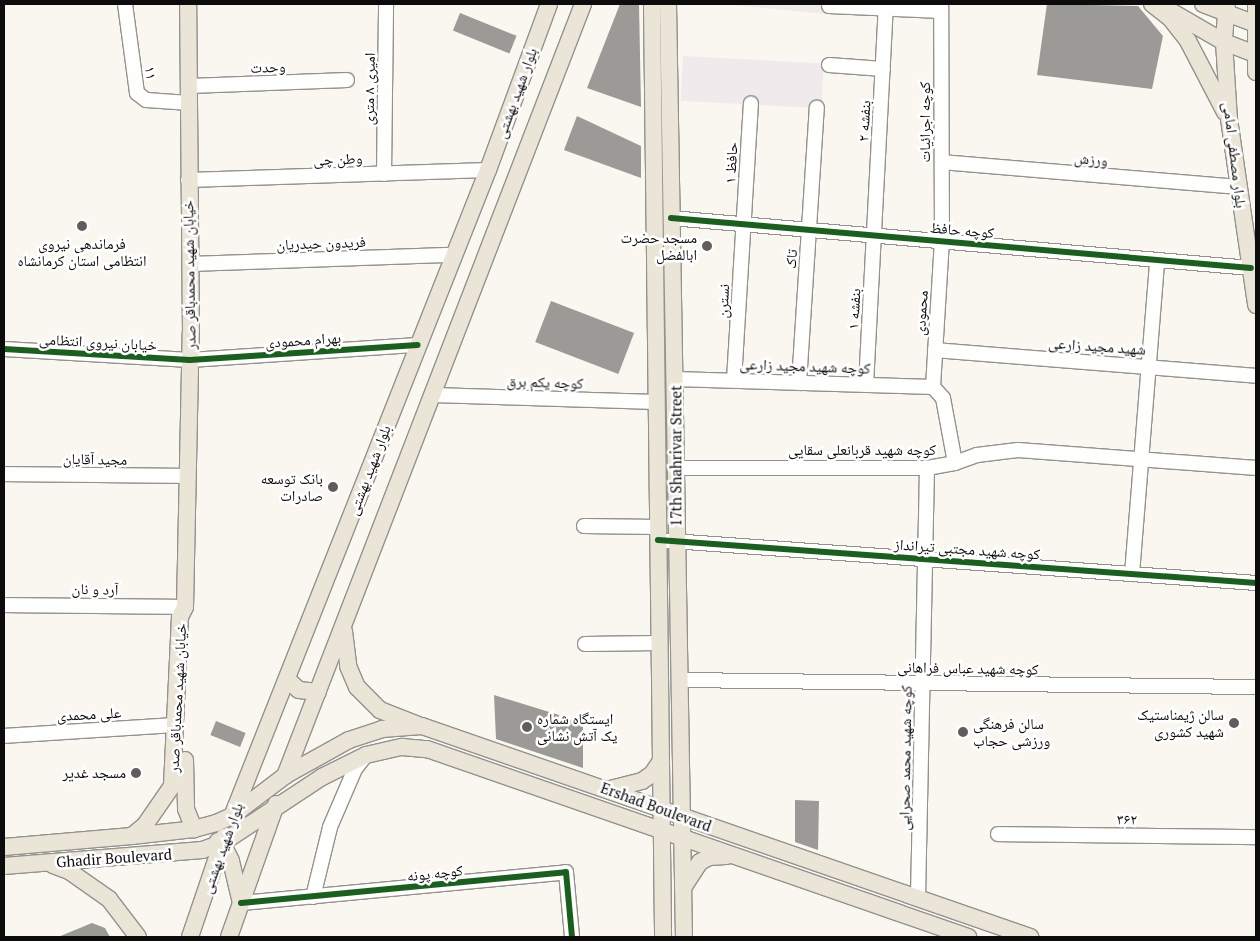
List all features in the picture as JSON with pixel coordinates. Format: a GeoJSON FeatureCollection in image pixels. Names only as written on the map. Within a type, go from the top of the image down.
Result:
{"type":"FeatureCollection","features":[{"type":"Feature","properties":{"kind":"main road","name":"خیابان شهید محمدباقر صدر"},"geometry":{"type":"LineString","coordinates":[[132,836],[145,825],[172,786],[180,617],[185,606],[186,476],[190,360],[188,180],[190,86],[188,4]]}},
{"type":"Feature","properties":{"kind":"main road","name":"بلوار شهید بهشتی"},"geometry":{"type":"LineString","coordinates":[[190,937],[232,816],[453,254],[488,170],[549,4]]}},
{"type":"Feature","properties":{"kind":"main road","name":"بلوار شهید بهشتی"},"geometry":{"type":"LineString","coordinates":[[229,937],[286,775],[583,4]]}},
{"type":"Feature","properties":{"kind":"main road","name":"17th Shahrivar Street"},"geometry":{"type":"LineString","coordinates":[[652,4],[663,937]]}},
{"type":"Feature","properties":{"kind":"main road","name":"17th Shahrivar Street"},"geometry":{"type":"LineString","coordinates":[[668,4],[684,937]]}},
{"type":"Feature","properties":{"kind":"main road"},"geometry":{"type":"LineString","coordinates":[[1152,4],[1171,19],[1188,41],[1229,119]]}},
{"type":"Feature","properties":{"kind":"main road"},"geometry":{"type":"LineString","coordinates":[[1158,4],[1224,42],[1255,53]]}},
{"type":"Feature","properties":{"kind":"main road"},"geometry":{"type":"LineString","coordinates":[[1203,4],[1227,9],[1256,24]]}},
{"type":"Feature","properties":{"kind":"main road"},"geometry":{"type":"LineString","coordinates":[[1256,4],[1256,72]]}},
{"type":"Feature","properties":{"kind":"main road","name":"بلوار مصطفی امامی"},"geometry":{"type":"LineString","coordinates":[[1227,9],[1224,42],[1229,119],[1256,305]]}},
{"type":"Feature","properties":{"kind":"main road","name":"خیابان شهید محمدباقر صدر"},"geometry":{"type":"LineString","coordinates":[[185,606],[191,617],[184,787],[186,809],[194,829]]}},
{"type":"Feature","properties":{"kind":"main road"},"geometry":{"type":"LineString","coordinates":[[345,623],[348,666],[357,687],[380,710],[422,726]]}},
{"type":"Feature","properties":{"kind":"main road"},"geometry":{"type":"LineString","coordinates":[[287,679],[300,690],[318,692]]}},
{"type":"Feature","properties":{"kind":"main road","name":"Ershad Boulevard"},"geometry":{"type":"LineString","coordinates":[[232,816],[286,775],[356,737],[382,729],[422,726],[1030,937]]}},
{"type":"Feature","properties":{"kind":"main road","name":"Ershad Boulevard"},"geometry":{"type":"LineString","coordinates":[[275,805],[366,755],[402,747],[427,749],[517,782],[968,937]]}},
{"type":"Feature","properties":{"kind":"main road"},"geometry":{"type":"LineString","coordinates":[[517,782],[525,762]]}},
{"type":"Feature","properties":{"kind":"main road"},"geometry":{"type":"LineString","coordinates":[[607,790],[642,781],[652,774],[660,762]]}},
{"type":"Feature","properties":{"kind":"main road","name":"Ghadir Boulevard"},"geometry":{"type":"LineString","coordinates":[[4,866],[188,853],[222,843],[275,805]]}},
{"type":"Feature","properties":{"kind":"main road","name":"Ghadir Boulevard"},"geometry":{"type":"LineString","coordinates":[[4,847],[194,829],[232,816]]}},
{"type":"Feature","properties":{"kind":"main road"},"geometry":{"type":"LineString","coordinates":[[194,829],[222,843],[231,861],[241,903]]}},
{"type":"Feature","properties":{"kind":"main road"},"geometry":{"type":"LineString","coordinates":[[683,888],[700,862],[708,857],[730,855]]}},
{"type":"Feature","properties":{"kind":"main road"},"geometry":{"type":"LineString","coordinates":[[48,863],[69,871],[109,899],[138,937]]}},
{"type":"Feature","properties":{"kind":"street","name":"۱۱"},"geometry":{"type":"LineString","coordinates":[[125,4],[140,97],[190,103]]}},
{"type":"Feature","properties":{"kind":"street","name":"امیری ۸ متری"},"geometry":{"type":"LineString","coordinates":[[384,174],[386,4]]}},
{"type":"Feature","properties":{"kind":"street"},"geometry":{"type":"LineString","coordinates":[[829,6],[941,7]]}},
{"type":"Feature","properties":{"kind":"street","name":"کوچه اجرائیات"},"geometry":{"type":"LineString","coordinates":[[941,7],[942,241]]}},
{"type":"Feature","properties":{"kind":"street","name":"بنفشه ۲"},"geometry":{"type":"LineString","coordinates":[[874,235],[886,8]]}},
{"type":"Feature","properties":{"kind":"street"},"geometry":{"type":"LineString","coordinates":[[829,65],[883,69]]}},
{"type":"Feature","properties":{"kind":"street","name":"وحدت"},"geometry":{"type":"LineString","coordinates":[[190,86],[347,80]]}},
{"type":"Feature","properties":{"kind":"street","name":"حافظ ۱"},"geometry":{"type":"LineString","coordinates":[[744,224],[751,104]]}},
{"type":"Feature","properties":{"kind":"street","name":"تاک"},"geometry":{"type":"LineString","coordinates":[[799,383],[816,108]]}},
{"type":"Feature","properties":{"kind":"street","name":"ورزش"},"geometry":{"type":"LineString","coordinates":[[942,162],[1238,187]]}},
{"type":"Feature","properties":{"kind":"street","name":"وطن چی"},"geometry":{"type":"LineString","coordinates":[[188,180],[488,170]]}},
{"type":"Feature","properties":{"kind":"street","name":"کوچه حافظ"},"geometry":{"type":"LineString","coordinates":[[671,218],[1251,268]]}},
{"type":"Feature","properties":{"kind":"street","name":"نسترن"},"geometry":{"type":"LineString","coordinates":[[734,380],[744,224]]}},
{"type":"Feature","properties":{"kind":"street","name":"بنفشه ۱"},"geometry":{"type":"LineString","coordinates":[[866,385],[874,235]]}},
{"type":"Feature","properties":{"kind":"street","name":"محمودی"},"geometry":{"type":"LineString","coordinates":[[933,387],[942,241]]}},
{"type":"Feature","properties":{"kind":"street","name":"فریدون حیدریان"},"geometry":{"type":"LineString","coordinates":[[190,264],[453,254]]}},
{"type":"Feature","properties":{"kind":"street"},"geometry":{"type":"LineString","coordinates":[[1132,574],[1157,260]]}},
{"type":"Feature","properties":{"kind":"street","name":"بهرام محمودی"},"geometry":{"type":"LineString","coordinates":[[190,360],[418,345]]}},
{"type":"Feature","properties":{"kind":"street","name":"خیابان نیروی انتظامی"},"geometry":{"type":"LineString","coordinates":[[4,349],[190,360]]}},
{"type":"Feature","properties":{"kind":"street","name":"شهید مجید زارعی"},"geometry":{"type":"LineString","coordinates":[[935,350],[1256,376]]}},
{"type":"Feature","properties":{"kind":"street","name":"کوچه شهید مجید زارعی"},"geometry":{"type":"LineString","coordinates":[[675,379],[933,387]]}},
{"type":"Feature","properties":{"kind":"street"},"geometry":{"type":"LineString","coordinates":[[933,387],[943,398],[955,463]]}},
{"type":"Feature","properties":{"kind":"street","name":"کوچه یکم برق"},"geometry":{"type":"LineString","coordinates":[[433,395],[656,402]]}},
{"type":"Feature","properties":{"kind":"street","name":"کوچه شهید قربانعلی سقایی"},"geometry":{"type":"LineString","coordinates":[[675,468],[927,468],[955,463],[977,455],[1018,450],[1256,468]]}},
{"type":"Feature","properties":{"kind":"street","name":"کوچه شهید محمد صحرایی"},"geometry":{"type":"LineString","coordinates":[[918,898],[927,468]]}},
{"type":"Feature","properties":{"kind":"street","name":"مجید آقایان"},"geometry":{"type":"LineString","coordinates":[[4,474],[186,476]]}},
{"type":"Feature","properties":{"kind":"street","name":"کوچه شهید مجتبی تیرانداز"},"geometry":{"type":"LineString","coordinates":[[584,526],[658,534],[677,541],[1256,583]]}},
{"type":"Feature","properties":{"kind":"street","name":"آرد و نان"},"geometry":{"type":"LineString","coordinates":[[4,605],[185,606]]}},
{"type":"Feature","properties":{"kind":"street"},"geometry":{"type":"LineString","coordinates":[[585,644],[659,643]]}},
{"type":"Feature","properties":{"kind":"street","name":"کوچه شهید عباس فراهانی"},"geometry":{"type":"LineString","coordinates":[[680,680],[1256,687]]}},
{"type":"Feature","properties":{"kind":"street","name":"علی محمدی"},"geometry":{"type":"LineString","coordinates":[[4,736],[176,725]]}},
{"type":"Feature","properties":{"kind":"street"},"geometry":{"type":"LineString","coordinates":[[314,897],[330,826],[355,769],[366,755]]}},
{"type":"Feature","properties":{"kind":"street","name":"۳۶۲"},"geometry":{"type":"LineString","coordinates":[[998,834],[1256,837]]}},
{"type":"Feature","properties":{"kind":"street","name":"کوچه پونه"},"geometry":{"type":"LineString","coordinates":[[241,903],[566,872],[572,937]]}},
{"type":"Feature","properties":{"kind":"shaded area"},"geometry":{"type":"Polygon","coordinates":[[[723,4],[825,4],[825,14],[723,4]]]}},
{"type":"Feature","properties":{"kind":"shaded area"},"geometry":{"type":"Polygon","coordinates":[[[683,56],[824,63],[821,108],[681,101],[683,56]]]}},
{"type":"Feature","properties":{"kind":"building"},"geometry":{"type":"Polygon","coordinates":[[[620,4],[639,4],[641,107],[587,88],[620,4]]]}},
{"type":"Feature","properties":{"kind":"building"},"geometry":{"type":"Polygon","coordinates":[[[1047,4],[1138,6],[1163,36],[1152,89],[1037,75],[1047,4]]]}},
{"type":"Feature","properties":{"kind":"building"},"geometry":{"type":"Polygon","coordinates":[[[460,13],[517,36],[509,53],[453,31],[460,13]]]}},
{"type":"Feature","properties":{"kind":"building"},"geometry":{"type":"Polygon","coordinates":[[[577,116],[641,146],[641,178],[564,150],[577,116]]]}},
{"type":"Feature","properties":{"kind":"building"},"geometry":{"type":"Polygon","coordinates":[[[551,301],[634,333],[618,374],[535,342],[551,301]]]}},
{"type":"Feature","properties":{"kind":"building","name":"ایستگاه شماره یک آتش نشانی"},"geometry":{"type":"Polygon","coordinates":[[[494,695],[559,715],[559,721],[583,720],[583,768],[496,739],[494,695]]]}},
{"type":"Feature","properties":{"kind":"building"},"geometry":{"type":"Polygon","coordinates":[[[216,721],[246,733],[240,747],[210,735],[216,721]]]}},
{"type":"Feature","properties":{"kind":"building"},"geometry":{"type":"Polygon","coordinates":[[[795,800],[819,801],[818,850],[795,842],[795,800]]]}},
{"type":"Feature","properties":{"kind":"building"},"geometry":{"type":"Polygon","coordinates":[[[92,923],[105,928],[110,937],[58,937],[92,923]]]}},
{"type":"Feature","properties":{"kind":"cycle path"},"geometry":{"type":"LineString","coordinates":[[671,218],[1251,268]]}},
{"type":"Feature","properties":{"kind":"cycle path"},"geometry":{"type":"LineString","coordinates":[[4,349],[190,360],[418,345]]}},
{"type":"Feature","properties":{"kind":"cycle path"},"geometry":{"type":"LineString","coordinates":[[658,540],[1256,583]]}},
{"type":"Feature","properties":{"kind":"cycle path"},"geometry":{"type":"LineString","coordinates":[[241,903],[566,872],[572,937]]}},
{"type":"Feature","properties":{"kind":"place","name":"فرماندهی نیروی انتظامی استان کرمانشاه"},"geometry":{"type":"Point","coordinates":[82,226]}},
{"type":"Feature","properties":{"kind":"place","name":"مسجد حضرت ابالفضل"},"geometry":{"type":"Point","coordinates":[707,246]}},
{"type":"Feature","properties":{"kind":"place","name":"بانک توسعه صادرات"},"geometry":{"type":"Point","coordinates":[333,487]}},
{"type":"Feature","properties":{"kind":"place","name":"سالن ژیمناستیک شهید کشوری"},"geometry":{"type":"Point","coordinates":[1234,723]}},
{"type":"Feature","properties":{"kind":"place","name":"ایستگاه شماره یک آتش نشانی"},"geometry":{"type":"Point","coordinates":[527,727]}},
{"type":"Feature","properties":{"kind":"place","name":"سالن فرهنگی ورزشی حجاب"},"geometry":{"type":"Point","coordinates":[963,732]}},
{"type":"Feature","properties":{"kind":"place","name":"مسجد غدیر"},"geometry":{"type":"Point","coordinates":[136,773]}}]}
